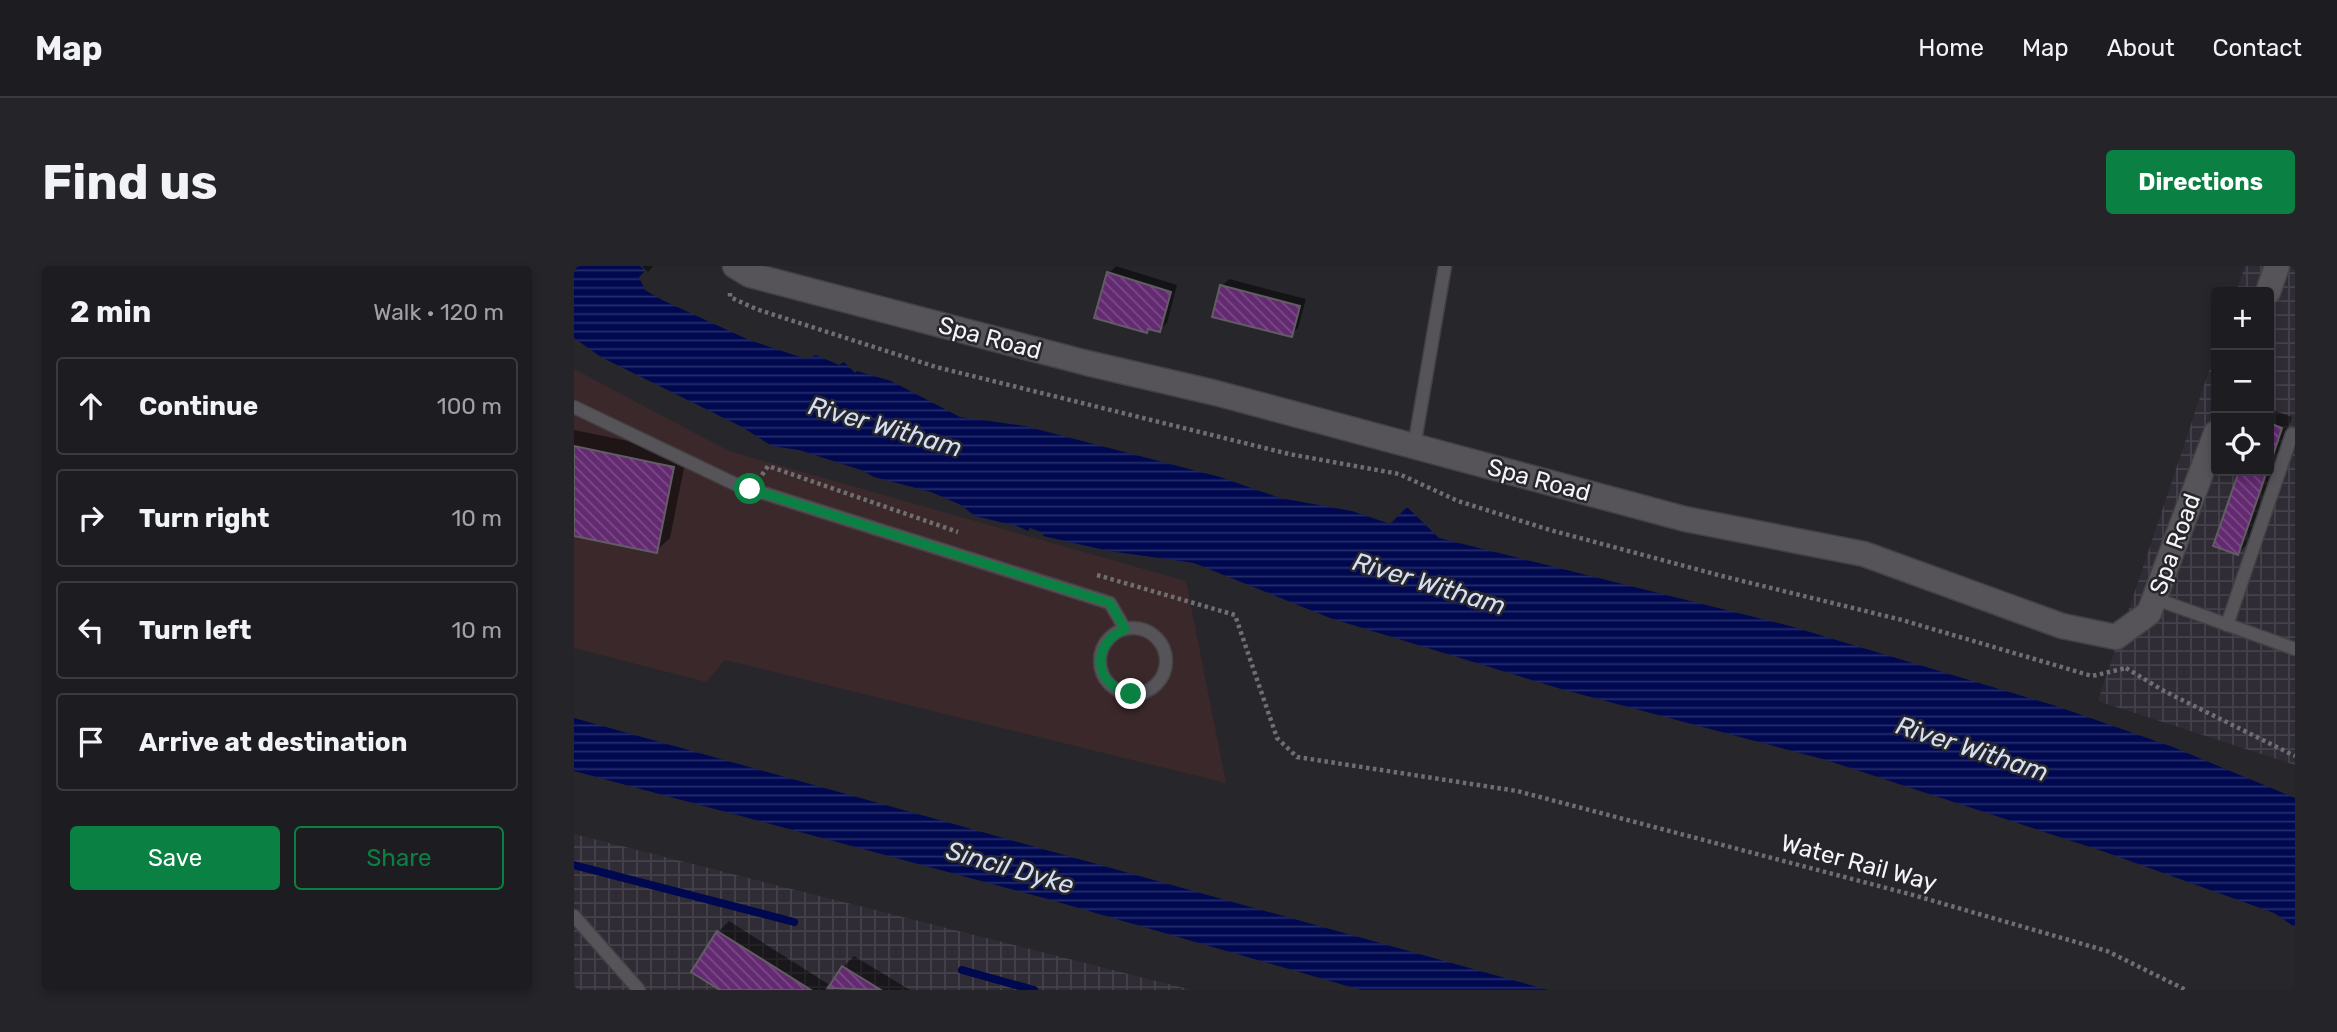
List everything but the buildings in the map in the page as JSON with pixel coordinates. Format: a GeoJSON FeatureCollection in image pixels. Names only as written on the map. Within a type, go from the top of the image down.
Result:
{"type":"FeatureCollection","features":[{"type":"Feature","properties":{"kind":"street"},"geometry":{"type":"LineString","coordinates":[[2270,287],[2277,266]]}},
{"type":"Feature","properties":{"kind":"street","name":"Spa Road"},"geometry":{"type":"LineString","coordinates":[[733,276],[750,275],[1087,363],[1216,393],[1685,519],[1864,554],[2062,626],[2116,637],[2149,612],[2211,447]]}},
{"type":"Feature","properties":{"kind":"lane"},"geometry":{"type":"LineString","coordinates":[[1414,447],[1444,266]]}},
{"type":"Feature","properties":{"kind":"lane"},"geometry":{"type":"LineString","coordinates":[[574,407],[735,484],[1110,603],[1125,629]]}},
{"type":"Feature","properties":{"kind":"lane"},"geometry":{"type":"LineString","coordinates":[[2227,625],[2292,434]]}},
{"type":"Feature","properties":{"kind":"lane"},"geometry":{"type":"LineString","coordinates":[[2155,599],[2295,649]]}},
{"type":"Feature","properties":{"kind":"lane"},"geometry":{"type":"LineString","coordinates":[[1137,628],[1148,632],[1157,638],[1164,648],[1165,670],[1160,681],[1141,693],[1121,692],[1105,678],[1101,669],[1100,659],[1108,640],[1125,629],[1137,628]]}},
{"type":"Feature","properties":{"kind":"lane"},"geometry":{"type":"LineString","coordinates":[[574,916],[639,990]]}},
{"type":"Feature","properties":{"kind":"path"},"geometry":{"type":"LineString","coordinates":[[733,276],[730,297],[756,309],[936,367],[1289,454],[1399,474],[1458,501],[1550,530],[1721,576],[1902,620],[2092,676],[2126,668]]}},
{"type":"Feature","properties":{"kind":"path"},"geometry":{"type":"LineString","coordinates":[[2116,637],[2126,668],[2164,691],[2295,756]]}},
{"type":"Feature","properties":{"kind":"path","name":"Water Rail Way"},"geometry":{"type":"LineString","coordinates":[[1517,792],[1913,895],[2107,951],[2186,990]]}},
{"type":"Feature","properties":{"kind":"shaded area"},"geometry":{"type":"Polygon","coordinates":[[[2245,266],[2295,266],[2295,765],[2098,701],[2211,365],[2211,476],[2274,476],[2274,287],[2238,287],[2245,266]]]}},
{"type":"Feature","properties":{"kind":"shaded area"},"geometry":{"type":"Polygon","coordinates":[[[574,369],[729,451],[1186,581],[1226,783],[725,660],[706,682],[574,648],[574,369]]]}},
{"type":"Feature","properties":{"kind":"shaded area"},"geometry":{"type":"Polygon","coordinates":[[[574,834],[1192,990],[574,990],[574,834]]]}},
{"type":"Feature","properties":{"kind":"water","name":"River Witham"},"geometry":{"type":"Polygon","coordinates":[[[574,266],[640,266],[645,271],[639,277],[645,290],[662,300],[749,340],[806,359],[816,355],[839,365],[844,362],[855,373],[857,371],[891,381],[960,417],[1025,426],[1220,477],[1280,498],[1352,511],[1390,524],[1407,507],[1439,538],[1790,626],[2056,706],[2173,747],[2295,798],[2295,927],[2274,913],[2105,852],[1826,760],[1561,689],[1330,618],[1194,563],[1109,551],[1043,536],[1044,533],[1030,528],[1028,531],[975,516],[961,505],[931,492],[874,477],[861,470],[799,450],[772,446],[742,427],[601,357],[574,338],[574,266]]]}},
{"type":"Feature","properties":{"kind":"water","name":"Sincil Dyke"},"geometry":{"type":"Polygon","coordinates":[[[574,718],[1548,990],[1361,990],[1044,898],[574,771],[574,718]]]}},
{"type":"Feature","properties":{"kind":"waterway"},"geometry":{"type":"LineString","coordinates":[[574,865],[794,922]]}},
{"type":"Feature","properties":{"kind":"waterway"},"geometry":{"type":"LineString","coordinates":[[962,970],[1034,990]]}},
{"type":"Feature","properties":{"kind":"route"},"geometry":{"type":"LineString","coordinates":[[750,489],[1110,603],[1125,629],[1116,633],[1103,648],[1101,669],[1112,686],[1131,694]]}}]}
